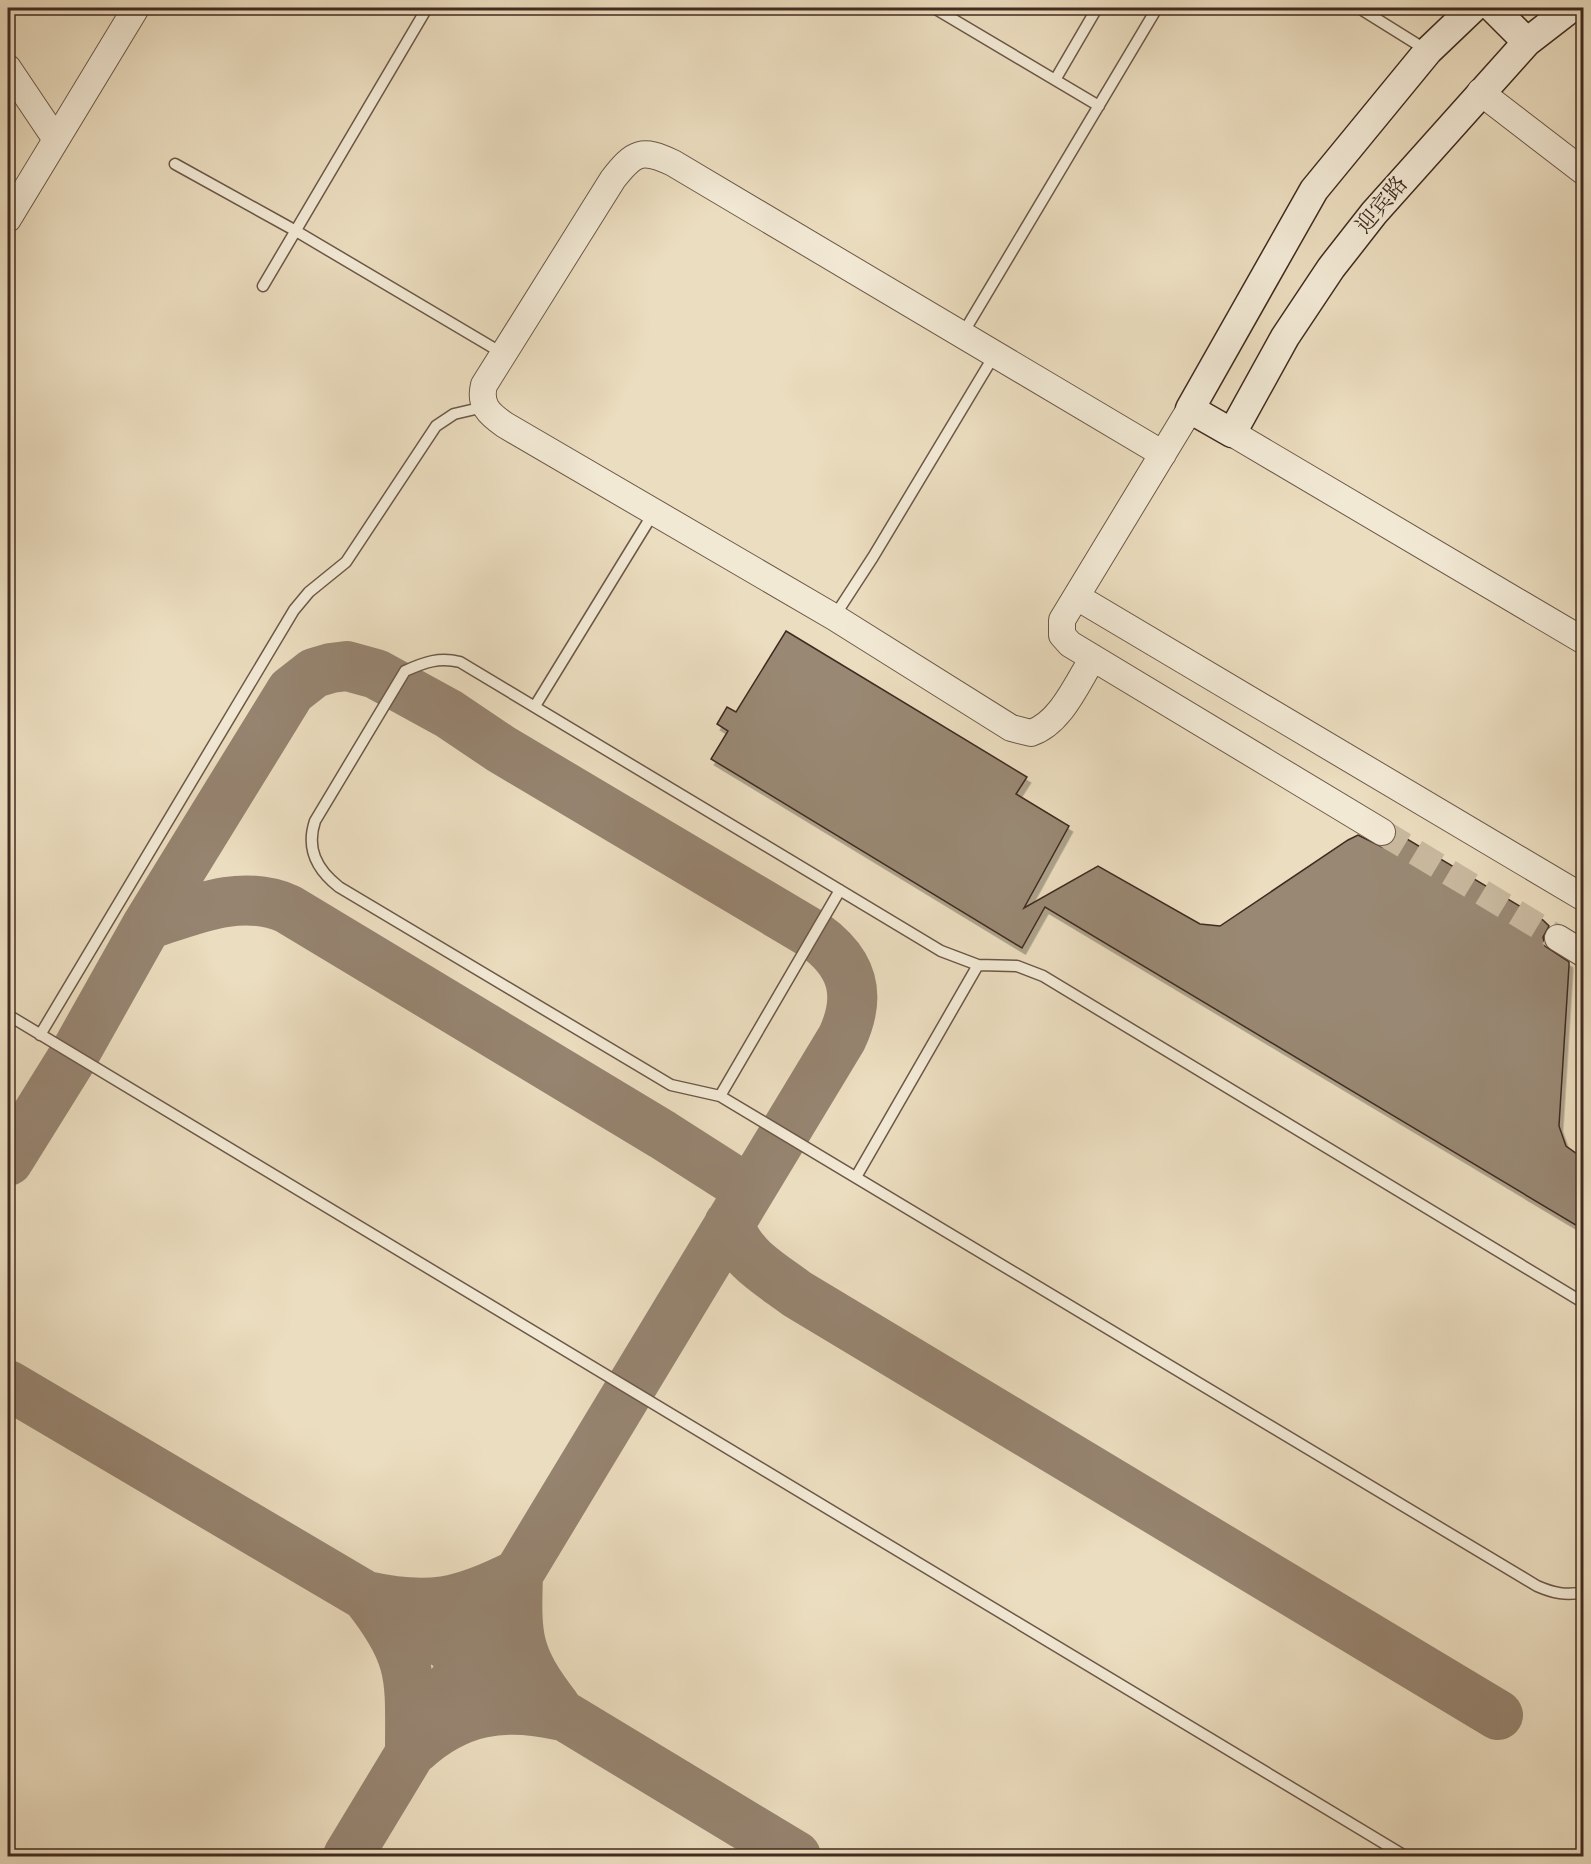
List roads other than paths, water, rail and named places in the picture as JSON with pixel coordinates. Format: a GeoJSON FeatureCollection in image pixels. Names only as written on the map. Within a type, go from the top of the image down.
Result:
{"type":"FeatureCollection","features":[{"type":"Feature","properties":{"kind":"main road"},"geometry":{"type":"LineString","coordinates":[[1232,433],[1190,409],[1314,190],[1428,51],[1473,8]]}},
{"type":"Feature","properties":{"kind":"main road"},"geometry":{"type":"LineString","coordinates":[[1493,8],[1527,42]]}},
{"type":"Feature","properties":{"kind":"main road","name":"迎宾路"},"geometry":{"type":"LineString","coordinates":[[1232,433],[1285,337],[1331,268],[1374,213],[1527,42],[1571,8]]}},
{"type":"Feature","properties":{"kind":"street"},"geometry":{"type":"LineString","coordinates":[[8,219],[55,138],[136,8]]}},
{"type":"Feature","properties":{"kind":"street"},"geometry":{"type":"LineString","coordinates":[[8,68],[55,138]]}},
{"type":"Feature","properties":{"kind":"street"},"geometry":{"type":"LineString","coordinates":[[1480,92],[1584,172]]}},
{"type":"Feature","properties":{"kind":"street"},"geometry":{"type":"LineString","coordinates":[[1093,658],[1048,724],[1031,733],[1022,732],[834,617],[491,416],[484,407],[482,396],[484,385],[613,179],[632,159],[645,153],[673,163],[1163,454]]}},
{"type":"Feature","properties":{"kind":"street"},"geometry":{"type":"LineString","coordinates":[[1190,409],[1062,620],[1060,630],[1065,640],[1093,658],[1182,709],[1382,832]]}},
{"type":"Feature","properties":{"kind":"street"},"geometry":{"type":"LineString","coordinates":[[1232,433],[1584,641]]}},
{"type":"Feature","properties":{"kind":"street"},"geometry":{"type":"LineString","coordinates":[[1077,597],[1584,898]]}},
{"type":"Feature","properties":{"kind":"street"},"geometry":{"type":"LineString","coordinates":[[1558,938],[1584,954]]}},
{"type":"Feature","properties":{"kind":"lane"},"geometry":{"type":"LineString","coordinates":[[263,286],[427,8]]}},
{"type":"Feature","properties":{"kind":"lane"},"geometry":{"type":"LineString","coordinates":[[934,8],[949,11],[1099,106]]}},
{"type":"Feature","properties":{"kind":"lane"},"geometry":{"type":"LineString","coordinates":[[1055,80],[1097,8]]}},
{"type":"Feature","properties":{"kind":"lane"},"geometry":{"type":"LineString","coordinates":[[962,336],[1157,8]]}},
{"type":"Feature","properties":{"kind":"lane"},"geometry":{"type":"LineString","coordinates":[[1359,8],[1428,51]]}},
{"type":"Feature","properties":{"kind":"lane"},"geometry":{"type":"LineString","coordinates":[[175,164],[296,231],[502,353]]}},
{"type":"Feature","properties":{"kind":"lane"},"geometry":{"type":"LineString","coordinates":[[834,617],[873,557],[995,354]]}},
{"type":"Feature","properties":{"kind":"lane"},"geometry":{"type":"LineString","coordinates":[[40,1035],[294,610],[309,592],[346,562],[436,426],[454,414],[484,407]]}},
{"type":"Feature","properties":{"kind":"lane"},"geometry":{"type":"LineString","coordinates":[[535,706],[655,511]]}},
{"type":"Feature","properties":{"kind":"lane"},"geometry":{"type":"LineString","coordinates":[[1584,1303],[1043,976],[1017,966],[978,965],[941,951],[460,662],[443,658],[425,662],[405,671],[315,820],[310,836],[313,855],[326,876],[339,887],[671,1085],[720,1096],[1537,1586],[1553,1593],[1573,1595],[1584,1592]]}},
{"type":"Feature","properties":{"kind":"lane"},"geometry":{"type":"LineString","coordinates":[[720,1096],[840,890]]}},
{"type":"Feature","properties":{"kind":"lane"},"geometry":{"type":"LineString","coordinates":[[856,1177],[978,965]]}},
{"type":"Feature","properties":{"kind":"lane"},"geometry":{"type":"LineString","coordinates":[[8,1015],[1405,1857]]}},
{"type":"Feature","properties":{"kind":"tunnel"},"geometry":{"type":"LineString","coordinates":[[1382,832],[1558,938]]}}]}
